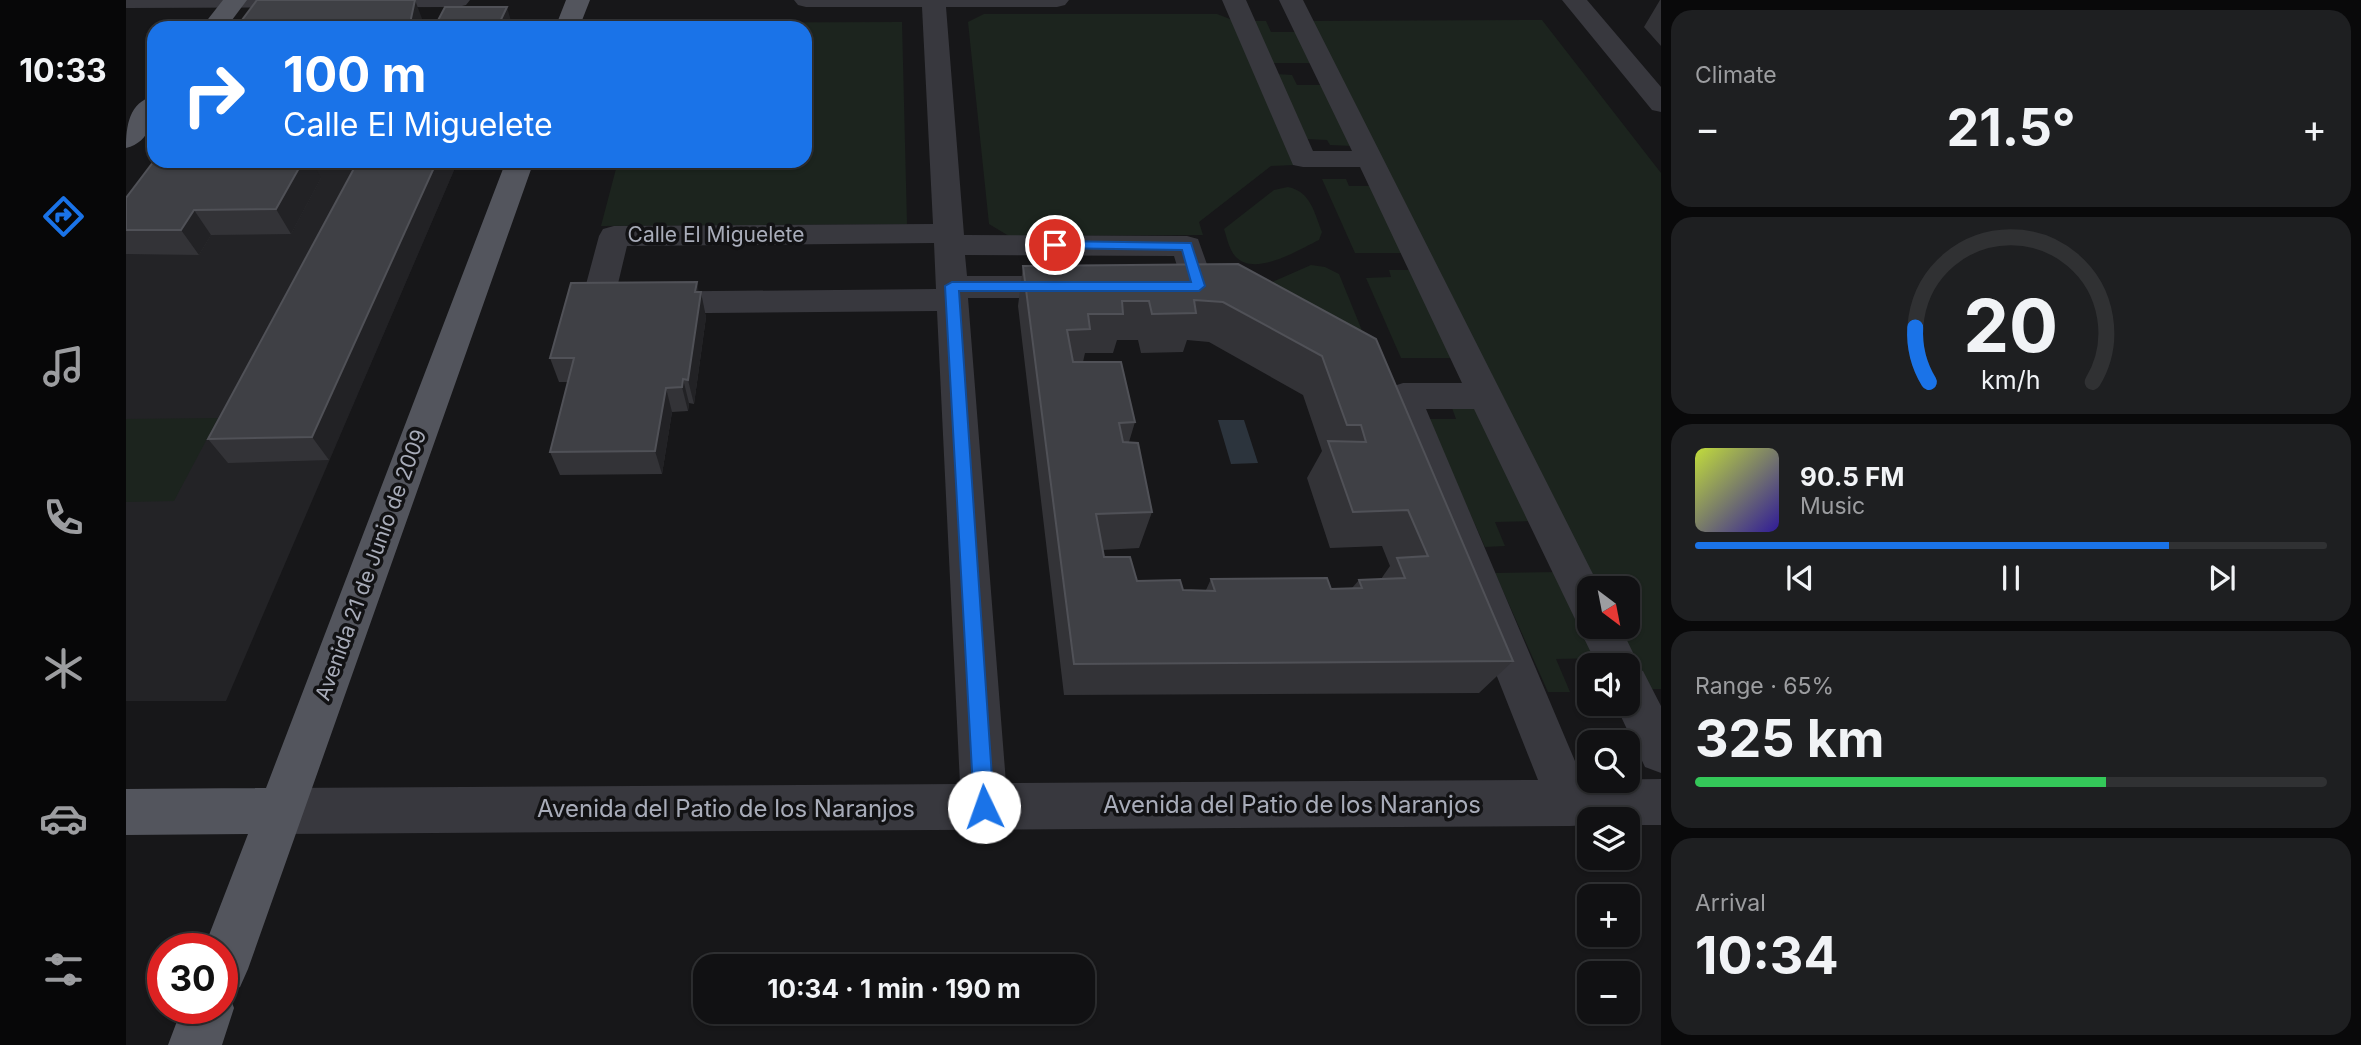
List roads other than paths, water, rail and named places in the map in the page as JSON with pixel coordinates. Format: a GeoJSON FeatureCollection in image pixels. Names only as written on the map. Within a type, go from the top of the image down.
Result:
{"type":"FeatureCollection","features":[{"type":"Feature","properties":{"kind":"main road"},"geometry":{"type":"LineString","coordinates":[[218,21],[234,0]]}},
{"type":"Feature","properties":{"kind":"main road"},"geometry":{"type":"LineString","coordinates":[[570,21],[578,0]]}},
{"type":"Feature","properties":{"kind":"main road"},"geometry":{"type":"LineString","coordinates":[[126,140],[147,113]]}},
{"type":"Feature","properties":{"kind":"main road","name":"Avenida 21 de Junio de 2009"},"geometry":{"type":"LineString","coordinates":[[235,933],[517,168]]}},
{"type":"Feature","properties":{"kind":"main road","name":"Avenida del Patio de los Naranjos"},"geometry":{"type":"LineString","coordinates":[[126,813],[280,811]]}},
{"type":"Feature","properties":{"kind":"main road"},"geometry":{"type":"LineString","coordinates":[[195,1045],[202,1024]]}},
{"type":"Feature","properties":{"kind":"street"},"geometry":{"type":"LineString","coordinates":[[126,1],[458,0]]}},
{"type":"Feature","properties":{"kind":"street"},"geometry":{"type":"LineString","coordinates":[[806,0],[1057,0]]}},
{"type":"Feature","properties":{"kind":"street"},"geometry":{"type":"LineString","coordinates":[[1234,0],[1303,159],[1370,159]]}},
{"type":"Feature","properties":{"kind":"street"},"geometry":{"type":"LineString","coordinates":[[1291,0],[1577,583]]}},
{"type":"Feature","properties":{"kind":"street"},"geometry":{"type":"LineString","coordinates":[[1574,0],[1661,104]]}},
{"type":"Feature","properties":{"kind":"street"},"geometry":{"type":"LineString","coordinates":[[934,1],[984,807]]}},
{"type":"Feature","properties":{"kind":"street","name":"Calle El Miguelete"},"geometry":{"type":"LineString","coordinates":[[1103,286],[597,303],[614,236],[949,239],[1187,246],[1199,286],[1144,286]]}},
{"type":"Feature","properties":{"kind":"street"},"geometry":{"type":"LineString","coordinates":[[1485,396],[1403,396],[1570,803]]}},
{"type":"Feature","properties":{"kind":"street"},"geometry":{"type":"LineString","coordinates":[[1640,709],[1661,752]]}},
{"type":"Feature","properties":{"kind":"street","name":"Avenida del Patio de los Naranjos"},"geometry":{"type":"LineString","coordinates":[[280,811],[1661,802]]}}]}
